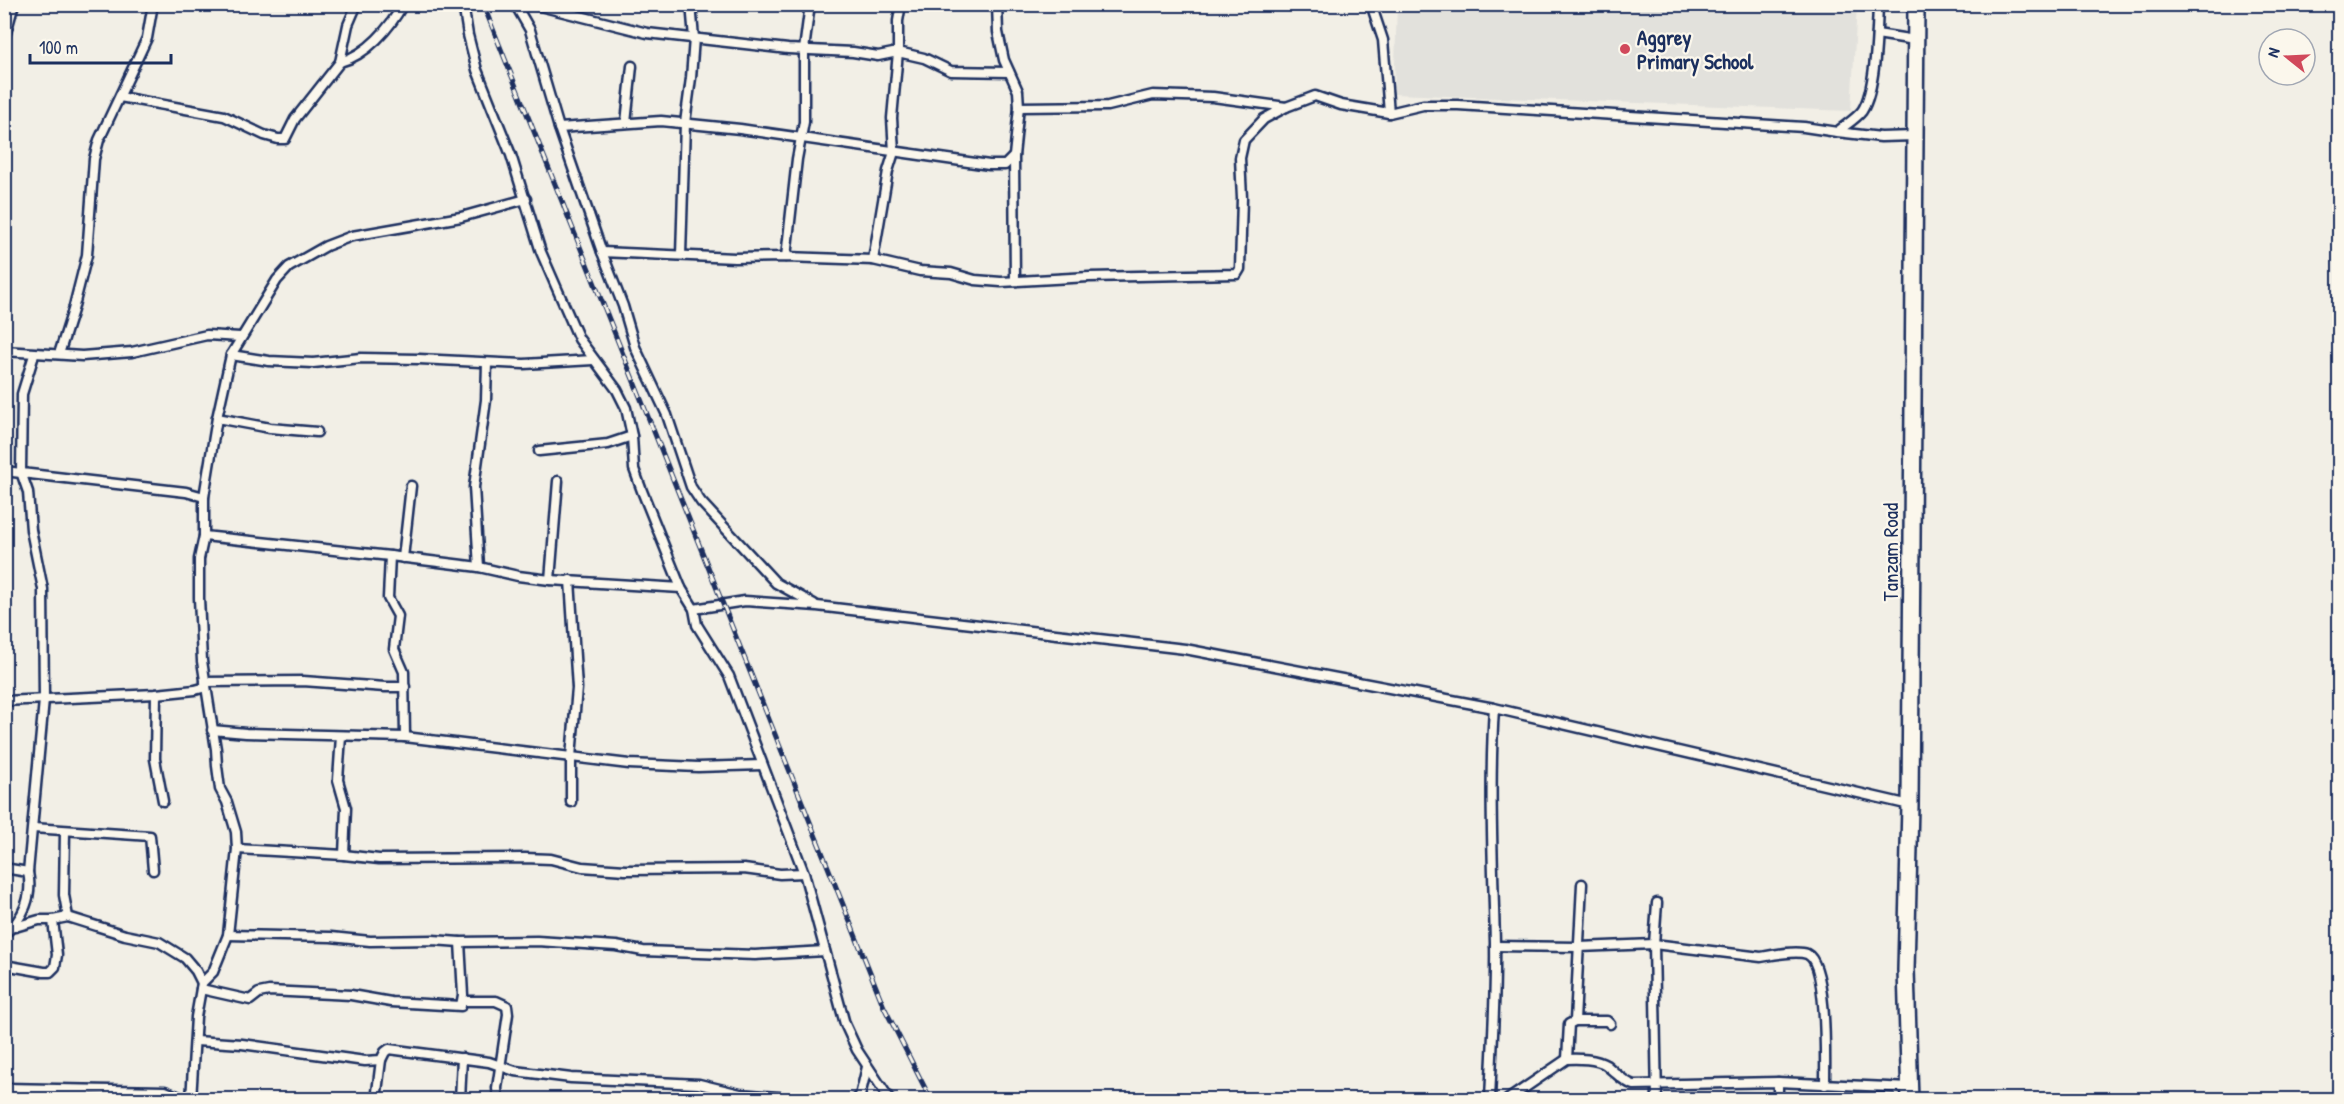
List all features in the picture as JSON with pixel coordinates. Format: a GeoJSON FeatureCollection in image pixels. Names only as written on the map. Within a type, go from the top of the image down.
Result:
{"type":"FeatureCollection","features":[{"type":"Feature","properties":{"kind":"highway","name":"Tanzam Road"},"geometry":{"type":"LineString","coordinates":[[1910,1094],[1906,970],[1910,805],[1916,4]]}},
{"type":"Feature","properties":{"kind":"street"},"geometry":{"type":"LineString","coordinates":[[4,40],[14,4]]}},
{"type":"Feature","properties":{"kind":"street"},"geometry":{"type":"LineString","coordinates":[[59,354],[87,255],[94,159],[99,140],[147,38],[153,4]]}},
{"type":"Feature","properties":{"kind":"street"},"geometry":{"type":"LineString","coordinates":[[120,97],[224,116],[264,135],[285,139],[295,119],[340,63],[348,25],[357,4]]}},
{"type":"Feature","properties":{"kind":"street"},"geometry":{"type":"LineString","coordinates":[[340,63],[350,60],[370,45],[397,15],[403,4]]}},
{"type":"Feature","properties":{"kind":"street"},"geometry":{"type":"LineString","coordinates":[[463,4],[477,70],[526,198],[546,262],[579,339],[617,390],[626,408],[632,436],[634,469],[681,588],[693,609],[697,625],[729,676],[745,713],[762,765],[804,873],[845,1024],[867,1066],[890,1100]]}},
{"type":"Feature","properties":{"kind":"street"},"geometry":{"type":"LineString","coordinates":[[515,4],[530,30],[559,128],[623,306],[635,347],[667,415],[691,487],[701,502],[776,583],[817,606]]}},
{"type":"Feature","properties":{"kind":"street"},"geometry":{"type":"LineString","coordinates":[[532,4],[646,33],[878,56],[898,52],[924,58],[951,71],[1009,72]]}},
{"type":"Feature","properties":{"kind":"street"},"geometry":{"type":"LineString","coordinates":[[681,255],[685,123],[694,38],[691,4]]}},
{"type":"Feature","properties":{"kind":"street"},"geometry":{"type":"LineString","coordinates":[[786,256],[800,137],[804,122],[806,98],[804,50],[810,4]]}},
{"type":"Feature","properties":{"kind":"street"},"geometry":{"type":"LineString","coordinates":[[873,260],[888,171],[894,152],[892,118],[901,4]]}},
{"type":"Feature","properties":{"kind":"street"},"geometry":{"type":"LineString","coordinates":[[997,4],[998,32],[1004,60],[1018,91],[1019,107],[1014,156],[1015,281]]}},
{"type":"Feature","properties":{"kind":"street"},"geometry":{"type":"LineString","coordinates":[[1371,4],[1383,39],[1389,113]]}},
{"type":"Feature","properties":{"kind":"street"},"geometry":{"type":"LineString","coordinates":[[1837,132],[1859,115],[1869,95],[1877,34],[1878,4]]}},
{"type":"Feature","properties":{"kind":"street"},"geometry":{"type":"LineString","coordinates":[[1877,34],[1916,40]]}},
{"type":"Feature","properties":{"kind":"street"},"geometry":{"type":"LineString","coordinates":[[626,123],[632,66]]}},
{"type":"Feature","properties":{"kind":"street"},"geometry":{"type":"LineString","coordinates":[[1019,107],[1108,106],[1152,95],[1213,97],[1286,106]]}},
{"type":"Feature","properties":{"kind":"street"},"geometry":{"type":"LineString","coordinates":[[602,252],[735,258],[786,256],[873,260],[920,271],[951,273],[975,280],[1015,281],[1237,274],[1240,269],[1242,198],[1240,158],[1244,141],[1264,120],[1286,106],[1316,96],[1341,105],[1389,113],[1423,105],[1499,106],[1583,114],[1804,127],[1881,136],[1915,136]]}},
{"type":"Feature","properties":{"kind":"street"},"geometry":{"type":"LineString","coordinates":[[559,128],[661,121],[800,137],[989,165],[1005,165],[1014,156]]}},
{"type":"Feature","properties":{"kind":"street"},"geometry":{"type":"LineString","coordinates":[[4,1088],[155,1091],[176,1094],[189,1100],[196,1041],[196,1017],[202,986],[213,972],[228,935],[237,849],[236,832],[227,802],[220,789],[205,684],[199,598],[199,559],[204,536],[204,497],[217,418],[231,355],[240,337],[277,280],[289,267],[326,246],[352,236],[461,217],[526,198]]}},
{"type":"Feature","properties":{"kind":"street"},"geometry":{"type":"LineString","coordinates":[[4,351],[34,355],[105,355],[132,352],[207,335],[240,337]]}},
{"type":"Feature","properties":{"kind":"street"},"geometry":{"type":"LineString","coordinates":[[15,927],[29,899],[31,884],[28,872],[44,700],[43,589],[31,530],[27,492],[21,472],[22,393],[34,355]]}},
{"type":"Feature","properties":{"kind":"street"},"geometry":{"type":"LineString","coordinates":[[231,355],[269,362],[313,363],[373,358],[487,363],[561,363],[593,360]]}},
{"type":"Feature","properties":{"kind":"street"},"geometry":{"type":"LineString","coordinates":[[479,567],[474,487],[486,400],[487,363]]}},
{"type":"Feature","properties":{"kind":"street"},"geometry":{"type":"LineString","coordinates":[[217,418],[270,429],[317,432]]}},
{"type":"Feature","properties":{"kind":"street"},"geometry":{"type":"LineString","coordinates":[[539,452],[608,444],[632,436]]}},
{"type":"Feature","properties":{"kind":"street"},"geometry":{"type":"LineString","coordinates":[[4,471],[186,492],[204,497]]}},
{"type":"Feature","properties":{"kind":"street"},"geometry":{"type":"LineString","coordinates":[[550,580],[558,481]]}},
{"type":"Feature","properties":{"kind":"street"},"geometry":{"type":"LineString","coordinates":[[403,558],[411,486]]}},
{"type":"Feature","properties":{"kind":"street"},"geometry":{"type":"LineString","coordinates":[[204,536],[479,567],[518,576],[550,580],[681,588]]}},
{"type":"Feature","properties":{"kind":"street"},"geometry":{"type":"LineString","coordinates":[[390,556],[388,598],[398,616],[394,649],[404,672],[405,737]]}},
{"type":"Feature","properties":{"kind":"street"},"geometry":{"type":"LineString","coordinates":[[570,580],[577,688],[571,757],[571,802]]}},
{"type":"Feature","properties":{"kind":"street"},"geometry":{"type":"LineString","coordinates":[[693,609],[745,601],[817,606],[1185,649],[1494,708],[1910,805]]}},
{"type":"Feature","properties":{"kind":"street"},"geometry":{"type":"LineString","coordinates":[[4,701],[156,694],[195,690],[205,684],[303,681],[405,687]]}},
{"type":"Feature","properties":{"kind":"street"},"geometry":{"type":"LineString","coordinates":[[156,694],[155,759],[163,801]]}},
{"type":"Feature","properties":{"kind":"street"},"geometry":{"type":"LineString","coordinates":[[1490,1100],[1495,946],[1491,826],[1494,708]]}},
{"type":"Feature","properties":{"kind":"street"},"geometry":{"type":"LineString","coordinates":[[212,730],[405,737],[629,764],[698,767],[762,765]]}},
{"type":"Feature","properties":{"kind":"street"},"geometry":{"type":"LineString","coordinates":[[341,736],[338,780],[346,808],[344,855]]}},
{"type":"Feature","properties":{"kind":"street"},"geometry":{"type":"LineString","coordinates":[[33,828],[150,836],[153,870]]}},
{"type":"Feature","properties":{"kind":"street"},"geometry":{"type":"LineString","coordinates":[[65,831],[64,896],[68,916]]}},
{"type":"Feature","properties":{"kind":"street"},"geometry":{"type":"LineString","coordinates":[[237,849],[386,859],[551,859],[582,867],[625,870],[744,869],[780,874],[804,873]]}},
{"type":"Feature","properties":{"kind":"street"},"geometry":{"type":"LineString","coordinates":[[4,868],[28,872]]}},
{"type":"Feature","properties":{"kind":"street"},"geometry":{"type":"LineString","coordinates":[[1567,1059],[1568,1028],[1575,1021],[1582,884]]}},
{"type":"Feature","properties":{"kind":"street"},"geometry":{"type":"LineString","coordinates":[[1657,903],[1654,944],[1657,1100]]}},
{"type":"Feature","properties":{"kind":"street"},"geometry":{"type":"LineString","coordinates":[[4,934],[15,927],[39,920],[53,920],[68,916],[125,935],[159,942],[185,958],[196,971],[202,986]]}},
{"type":"Feature","properties":{"kind":"street"},"geometry":{"type":"LineString","coordinates":[[4,965],[50,972],[55,967],[57,955],[53,920]]}},
{"type":"Feature","properties":{"kind":"street"},"geometry":{"type":"LineString","coordinates":[[228,935],[460,942],[537,941],[616,946],[643,951],[755,955],[825,951]]}},
{"type":"Feature","properties":{"kind":"street"},"geometry":{"type":"LineString","coordinates":[[202,986],[250,1000],[259,993],[269,991],[351,995],[391,1002],[461,1006],[463,1001],[460,942]]}},
{"type":"Feature","properties":{"kind":"street"},"geometry":{"type":"LineString","coordinates":[[1495,946],[1579,947],[1654,944],[1761,957],[1805,953],[1813,959],[1822,991],[1825,1085]]}},
{"type":"Feature","properties":{"kind":"street"},"geometry":{"type":"LineString","coordinates":[[463,1001],[496,1001],[507,1006],[498,1100]]}},
{"type":"Feature","properties":{"kind":"street"},"geometry":{"type":"LineString","coordinates":[[1575,1021],[1607,1021],[1610,1024]]}},
{"type":"Feature","properties":{"kind":"street"},"geometry":{"type":"LineString","coordinates":[[196,1041],[242,1044],[365,1061],[381,1060]]}},
{"type":"Feature","properties":{"kind":"street"},"geometry":{"type":"LineString","coordinates":[[376,1100],[381,1060],[389,1049],[489,1062],[515,1071],[571,1078],[699,1084],[740,1094],[817,1100]]}},
{"type":"Feature","properties":{"kind":"street"},"geometry":{"type":"LineString","coordinates":[[460,1100],[462,1058]]}},
{"type":"Feature","properties":{"kind":"street"},"geometry":{"type":"LineString","coordinates":[[1507,1100],[1567,1059],[1601,1062],[1630,1084],[1710,1085],[1778,1082],[1910,1094]]}},
{"type":"Feature","properties":{"kind":"street"},"geometry":{"type":"LineString","coordinates":[[855,1100],[860,1096],[867,1066]]}},
{"type":"Feature","properties":{"kind":"street"},"geometry":{"type":"LineString","coordinates":[[1778,1082],[1778,1100]]}},
{"type":"Feature","properties":{"kind":"shaded area","name":"Aggrey Primary School"},"geometry":{"type":"Polygon","coordinates":[[[1397,5],[1857,5],[1851,111],[1394,94],[1397,5]]]}},
{"type":"Feature","properties":{"kind":"railway"},"geometry":{"type":"LineString","coordinates":[[483,4],[884,1007],[931,1100]]}},
{"type":"Feature","properties":{"kind":"place","name":"Aggrey Primary School"},"geometry":{"type":"Point","coordinates":[1625,49]}}]}
